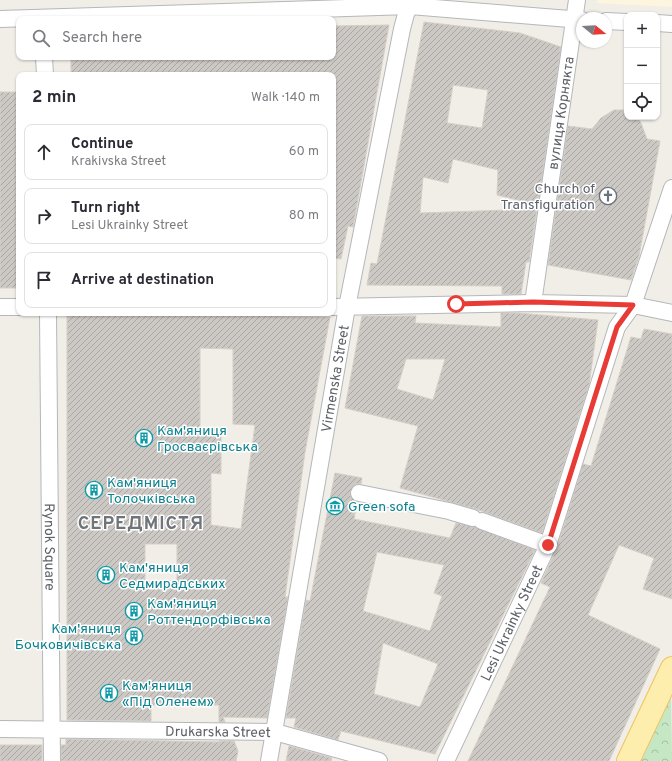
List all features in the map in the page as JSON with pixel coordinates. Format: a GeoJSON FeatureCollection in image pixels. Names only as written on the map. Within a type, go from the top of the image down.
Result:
{"type":"FeatureCollection","features":[{"type":"Feature","properties":{"kind":"main road"},"geometry":{"type":"LineString","coordinates":[[628,761],[672,668]]}},
{"type":"Feature","properties":{"kind":"street","name":"вулиця Корнякта"},"geometry":{"type":"LineString","coordinates":[[577,0],[578,12]]}},
{"type":"Feature","properties":{"kind":"street"},"geometry":{"type":"LineString","coordinates":[[113,16],[412,3],[576,20]]}},
{"type":"Feature","properties":{"kind":"street","name":"Virmenska Street"},"geometry":{"type":"LineString","coordinates":[[269,761],[315,484],[340,307],[402,29],[412,3]]}},
{"type":"Feature","properties":{"kind":"street"},"geometry":{"type":"LineString","coordinates":[[0,19],[16,19]]}},
{"type":"Feature","properties":{"kind":"street"},"geometry":{"type":"LineString","coordinates":[[612,21],[624,22]]}},
{"type":"Feature","properties":{"kind":"street"},"geometry":{"type":"LineString","coordinates":[[660,23],[672,24]]}},
{"type":"Feature","properties":{"kind":"street","name":"вулиця Корнякта"},"geometry":{"type":"LineString","coordinates":[[533,302],[576,38]]}},
{"type":"Feature","properties":{"kind":"street"},"geometry":{"type":"LineString","coordinates":[[44,60],[45,72]]}},
{"type":"Feature","properties":{"kind":"street","name":"Lesi Ukrainky Street"},"geometry":{"type":"LineString","coordinates":[[446,761],[548,545],[617,327],[633,305],[672,188]]}},
{"type":"Feature","properties":{"kind":"street"},"geometry":{"type":"LineString","coordinates":[[340,307],[533,302],[633,305],[672,313]]}},
{"type":"Feature","properties":{"kind":"street"},"geometry":{"type":"LineString","coordinates":[[0,307],[16,307]]}},
{"type":"Feature","properties":{"kind":"street","name":"Rynok Square"},"geometry":{"type":"LineString","coordinates":[[48,316],[52,761]]}},
{"type":"Feature","properties":{"kind":"street"},"geometry":{"type":"LineString","coordinates":[[359,493],[449,511],[477,519],[548,545]]}},
{"type":"Feature","properties":{"kind":"street"},"geometry":{"type":"LineString","coordinates":[[0,729],[52,729]]}},
{"type":"Feature","properties":{"kind":"street","name":"Drukarska Street"},"geometry":{"type":"LineString","coordinates":[[52,729],[275,732],[379,761]]}},
{"type":"Feature","properties":{"kind":"shaded area"},"geometry":{"type":"Polygon","coordinates":[[[598,0],[672,0],[672,7],[597,3],[598,0]]]}},
{"type":"Feature","properties":{"kind":"green space"},"geometry":{"type":"Polygon","coordinates":[[[671,694],[672,761],[641,761],[671,694]]]}},
{"type":"Feature","properties":{"kind":"building"},"geometry":{"type":"Polygon","coordinates":[[[424,22],[520,33],[561,47],[538,205],[497,195],[498,170],[453,159],[448,183],[423,177],[420,213],[537,209],[529,262],[526,262],[521,294],[502,294],[502,286],[367,285],[371,263],[377,264],[424,22]],[[453,85],[447,123],[482,128],[488,90],[453,85]]]}},
{"type":"Feature","properties":{"kind":"building"},"geometry":{"type":"Polygon","coordinates":[[[389,25],[353,227],[348,226],[341,259],[336,258],[336,72],[71,72],[71,60],[336,60],[336,26],[389,25]]]}},
{"type":"Feature","properties":{"kind":"building"},"geometry":{"type":"Polygon","coordinates":[[[0,92],[16,92],[16,288],[0,288],[0,92]]]}},
{"type":"Feature","properties":{"kind":"building","name":"Church of Transfiguration"},"geometry":{"type":"Polygon","coordinates":[[[614,110],[624,110],[624,120],[639,120],[647,139],[660,141],[639,256],[631,280],[548,265],[568,126],[592,129],[601,118],[614,110]]]}},
{"type":"Feature","properties":{"kind":"building"},"geometry":{"type":"Polygon","coordinates":[[[501,313],[518,313],[598,320],[589,385],[542,533],[476,509],[400,488],[418,426],[345,408],[362,316],[416,316],[415,323],[501,327],[501,313]],[[406,359],[397,389],[433,400],[445,359],[406,359]]]}},
{"type":"Feature","properties":{"kind":"building"},"geometry":{"type":"Polygon","coordinates":[[[67,316],[330,317],[305,452],[285,597],[288,597],[267,718],[223,717],[225,722],[219,722],[219,705],[151,705],[151,721],[67,720],[67,316]],[[200,348],[200,429],[221,429],[221,474],[211,473],[211,525],[241,529],[255,425],[233,424],[233,349],[200,348]],[[145,544],[145,582],[177,581],[177,544],[145,544]]]}},
{"type":"Feature","properties":{"kind":"building"},"geometry":{"type":"Polygon","coordinates":[[[644,329],[672,334],[672,599],[643,589],[654,558],[619,545],[588,615],[660,649],[609,761],[468,761],[550,587],[541,583],[557,548],[583,464],[591,466],[631,337],[641,339],[644,329]]]}},
{"type":"Feature","properties":{"kind":"building"},"geometry":{"type":"Polygon","coordinates":[[[335,473],[362,478],[361,484],[356,484],[350,491],[350,496],[357,502],[354,519],[450,538],[456,523],[475,527],[535,550],[435,754],[341,731],[338,740],[294,727],[296,718],[286,718],[306,600],[310,601],[335,473]],[[377,552],[363,611],[430,631],[442,596],[434,593],[444,565],[377,552]],[[383,643],[374,694],[420,707],[438,664],[383,643]]]}},
{"type":"Feature","properties":{"kind":"building"},"geometry":{"type":"Polygon","coordinates":[[[66,739],[234,741],[238,751],[236,761],[61,761],[61,745],[66,745],[66,739]]]}},
{"type":"Feature","properties":{"kind":"building"},"geometry":{"type":"Polygon","coordinates":[[[0,745],[42,745],[42,761],[0,761],[0,745]]]}},
{"type":"Feature","properties":{"kind":"building"},"geometry":{"type":"Polygon","coordinates":[[[289,746],[332,758],[331,761],[286,761],[289,746]]]}},
{"type":"Feature","properties":{"kind":"place","name":"Church of Transfiguration"},"geometry":{"type":"Point","coordinates":[608,196]}},
{"type":"Feature","properties":{"kind":"place","name":"Кам'яниця Гросваєрівська"},"geometry":{"type":"Point","coordinates":[144,438]}},
{"type":"Feature","properties":{"kind":"place","name":"Кам'яниця Толочківська"},"geometry":{"type":"Point","coordinates":[94,490]}},
{"type":"Feature","properties":{"kind":"place","name":"Green sofa"},"geometry":{"type":"Point","coordinates":[335,506]}},
{"type":"Feature","properties":{"kind":"place","name":"Кам'яниця Седмирадських"},"geometry":{"type":"Point","coordinates":[106,575]}},
{"type":"Feature","properties":{"kind":"place","name":"Кам'яниця Роттендорфівська"},"geometry":{"type":"Point","coordinates":[134,611]}},
{"type":"Feature","properties":{"kind":"place","name":"Кам'яниця Бочковичівська"},"geometry":{"type":"Point","coordinates":[134,636]}},
{"type":"Feature","properties":{"kind":"place","name":"Кам'яниця «Під Оленем»"},"geometry":{"type":"Point","coordinates":[109,693]}},
{"type":"Feature","properties":{"kind":"district","name":"СЕРЕДМІСТЯ"},"geometry":{"type":"Point","coordinates":[141,523]}},
{"type":"Feature","properties":{"kind":"route"},"geometry":{"type":"LineString","coordinates":[[456,304],[533,302],[633,305],[617,327],[548,545]]}}]}
